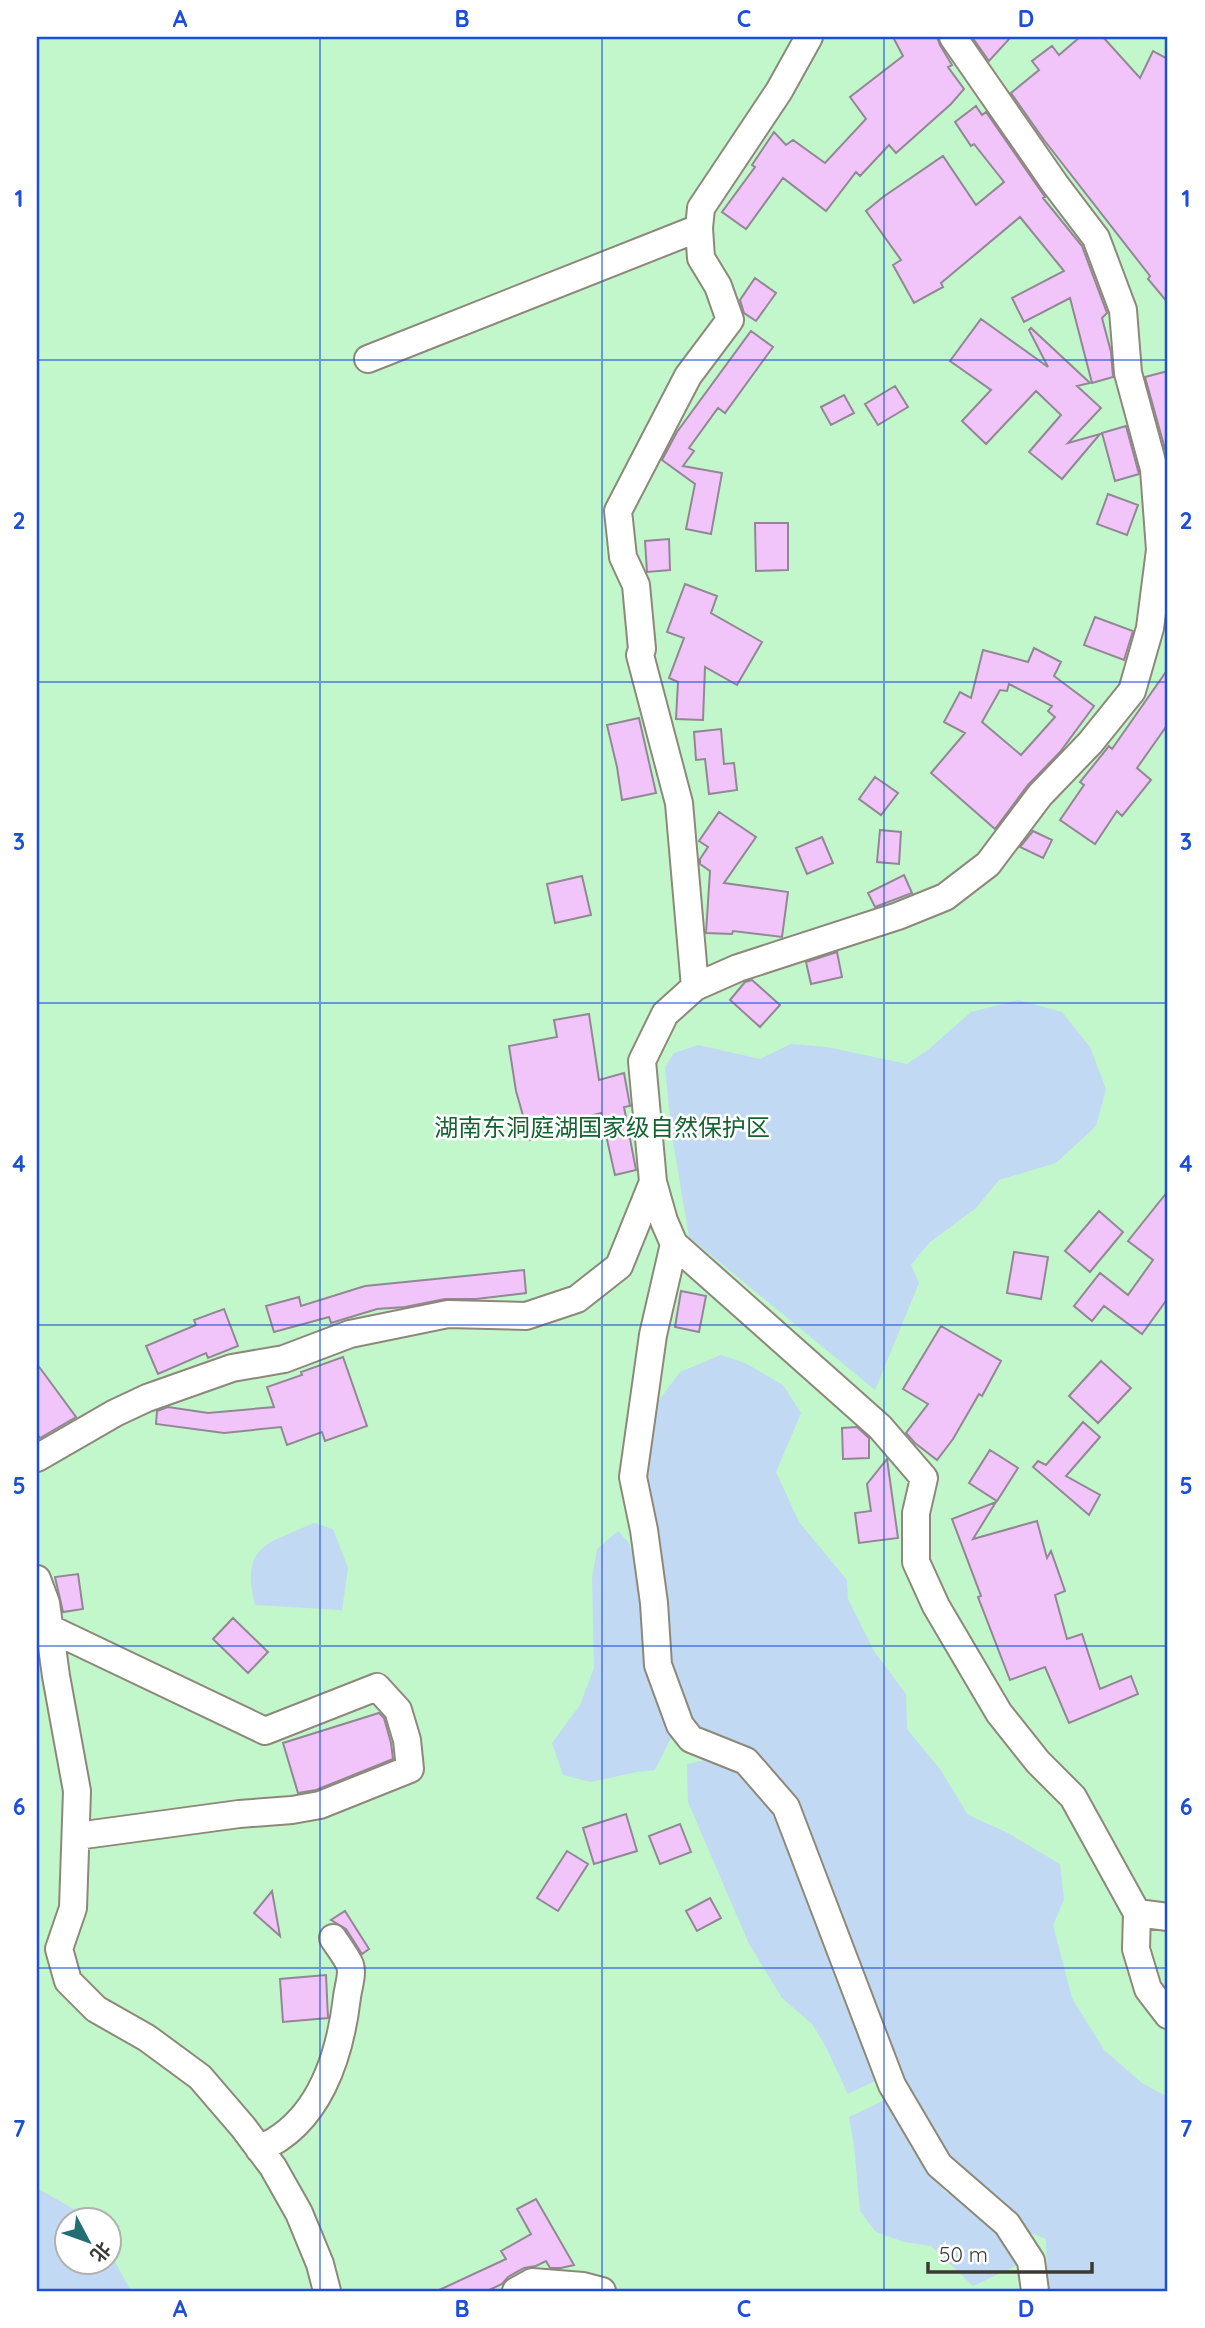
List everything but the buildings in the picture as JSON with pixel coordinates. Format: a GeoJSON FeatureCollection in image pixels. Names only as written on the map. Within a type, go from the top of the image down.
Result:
{"type":"FeatureCollection","features":[{"type":"Feature","properties":{"kind":"street"},"geometry":{"type":"LineString","coordinates":[[695,987],[679,803],[640,655],[642,649],[636,584],[623,557],[618,511],[688,376],[730,320],[718,286],[701,258],[701,208],[779,91],[808,37]]}},
{"type":"Feature","properties":{"kind":"street"},"geometry":{"type":"LineString","coordinates":[[953,37],[1055,184],[1097,238],[1123,310],[1128,373],[1154,469],[1160,550],[1150,628],[1132,691],[1090,743],[1040,795],[988,864],[944,897],[898,916],[738,968],[695,987],[666,1014],[642,1061],[653,1182],[674,1244],[880,1427],[924,1478],[916,1513],[916,1562],[936,1606],[999,1713],[1038,1762],[1073,1797],[1137,1913],[1136,1949],[1148,1989],[1168,2015]]}},
{"type":"Feature","properties":{"kind":"street"},"geometry":{"type":"LineString","coordinates":[[368,359],[699,228]]}},
{"type":"Feature","properties":{"kind":"street"},"geometry":{"type":"LineString","coordinates":[[37,1458],[115,1413],[147,1398],[232,1367],[284,1359],[350,1335],[448,1314],[526,1316],[577,1299],[619,1266],[653,1182]]}},
{"type":"Feature","properties":{"kind":"street"},"geometry":{"type":"LineString","coordinates":[[674,1244],[653,1335],[633,1477],[644,1530],[654,1603],[658,1665],[680,1725],[691,1739],[746,1761],[786,1807],[892,2085],[939,2165],[1007,2224],[1031,2261],[1035,2291]]}},
{"type":"Feature","properties":{"kind":"street"},"geometry":{"type":"LineString","coordinates":[[37,1579],[46,1603],[77,1791],[73,1908],[48,1953],[68,1981],[96,2009],[147,2038],[200,2077],[274,2167],[299,2213],[320,2264],[327,2291]]}},
{"type":"Feature","properties":{"kind":"street"},"geometry":{"type":"LineString","coordinates":[[49,1628],[265,1731],[377,1687],[398,1710],[407,1740],[410,1769],[320,1805],[77,1836]]}},
{"type":"Feature","properties":{"kind":"street"},"geometry":{"type":"LineString","coordinates":[[1137,1913],[1168,1917]]}},
{"type":"Feature","properties":{"kind":"street"},"geometry":{"type":"LineString","coordinates":[[259,2149],[278,2141],[324,2087],[340,2041],[351,1968],[333,1938]]}},
{"type":"Feature","properties":{"kind":"street"},"geometry":{"type":"LineString","coordinates":[[516,2291],[532,2283],[583,2286],[602,2291]]}},
{"type":"Feature","properties":{"kind":"green space","name":"湖南东洞庭湖国家级自然保护区"},"geometry":{"type":"Polygon","coordinates":[[[37,37],[1168,37],[1168,2291],[37,2291],[37,37]]]}},
{"type":"Feature","properties":{"kind":"water"},"geometry":{"type":"Polygon","coordinates":[[[1018,1000],[1062,1012],[1090,1047],[1106,1089],[1096,1126],[1056,1163],[999,1180],[976,1208],[929,1243],[911,1265],[919,1283],[875,1390],[689,1237],[671,1129],[665,1067],[674,1053],[698,1045],[760,1059],[791,1044],[827,1047],[907,1064],[929,1049],[971,1012],[1018,1000]]]}},
{"type":"Feature","properties":{"kind":"water"},"geometry":{"type":"Polygon","coordinates":[[[721,1355],[745,1363],[783,1385],[801,1413],[776,1472],[799,1522],[847,1580],[848,1599],[874,1651],[906,1694],[907,1729],[940,1769],[968,1815],[1006,1832],[1060,1864],[1064,1900],[1053,1925],[1072,1998],[1104,2050],[1142,2083],[1168,2097],[1168,2291],[1050,2291],[1046,2239],[1020,2229],[949,2163],[897,2079],[813,1841],[705,1731],[687,1718],[662,1661],[667,1597],[663,1561],[653,1531],[644,1466],[657,1403],[680,1372],[721,1355]]]}},
{"type":"Feature","properties":{"kind":"water"},"geometry":{"type":"Polygon","coordinates":[[[314,1523],[333,1529],[348,1568],[342,1610],[255,1605],[251,1570],[261,1549],[314,1523]]]}},
{"type":"Feature","properties":{"kind":"water"},"geometry":{"type":"Polygon","coordinates":[[[618,1531],[629,1543],[645,1593],[673,1734],[655,1770],[591,1782],[563,1775],[552,1743],[580,1705],[594,1668],[592,1578],[597,1549],[618,1531]]]}},
{"type":"Feature","properties":{"kind":"water"},"geometry":{"type":"Polygon","coordinates":[[[709,1759],[742,1768],[782,1813],[883,2077],[848,2094],[812,2024],[782,1998],[749,1944],[688,1802],[687,1764],[709,1759]]]}},
{"type":"Feature","properties":{"kind":"water"},"geometry":{"type":"Polygon","coordinates":[[[887,2099],[911,2148],[945,2192],[983,2209],[1022,2263],[973,2286],[931,2246],[904,2242],[876,2232],[860,2211],[849,2117],[887,2099]]]}},
{"type":"Feature","properties":{"kind":"water"},"geometry":{"type":"Polygon","coordinates":[[[37,2188],[68,2206],[52,2206],[52,2276],[122,2275],[131,2291],[37,2291],[37,2188]]]}}]}
